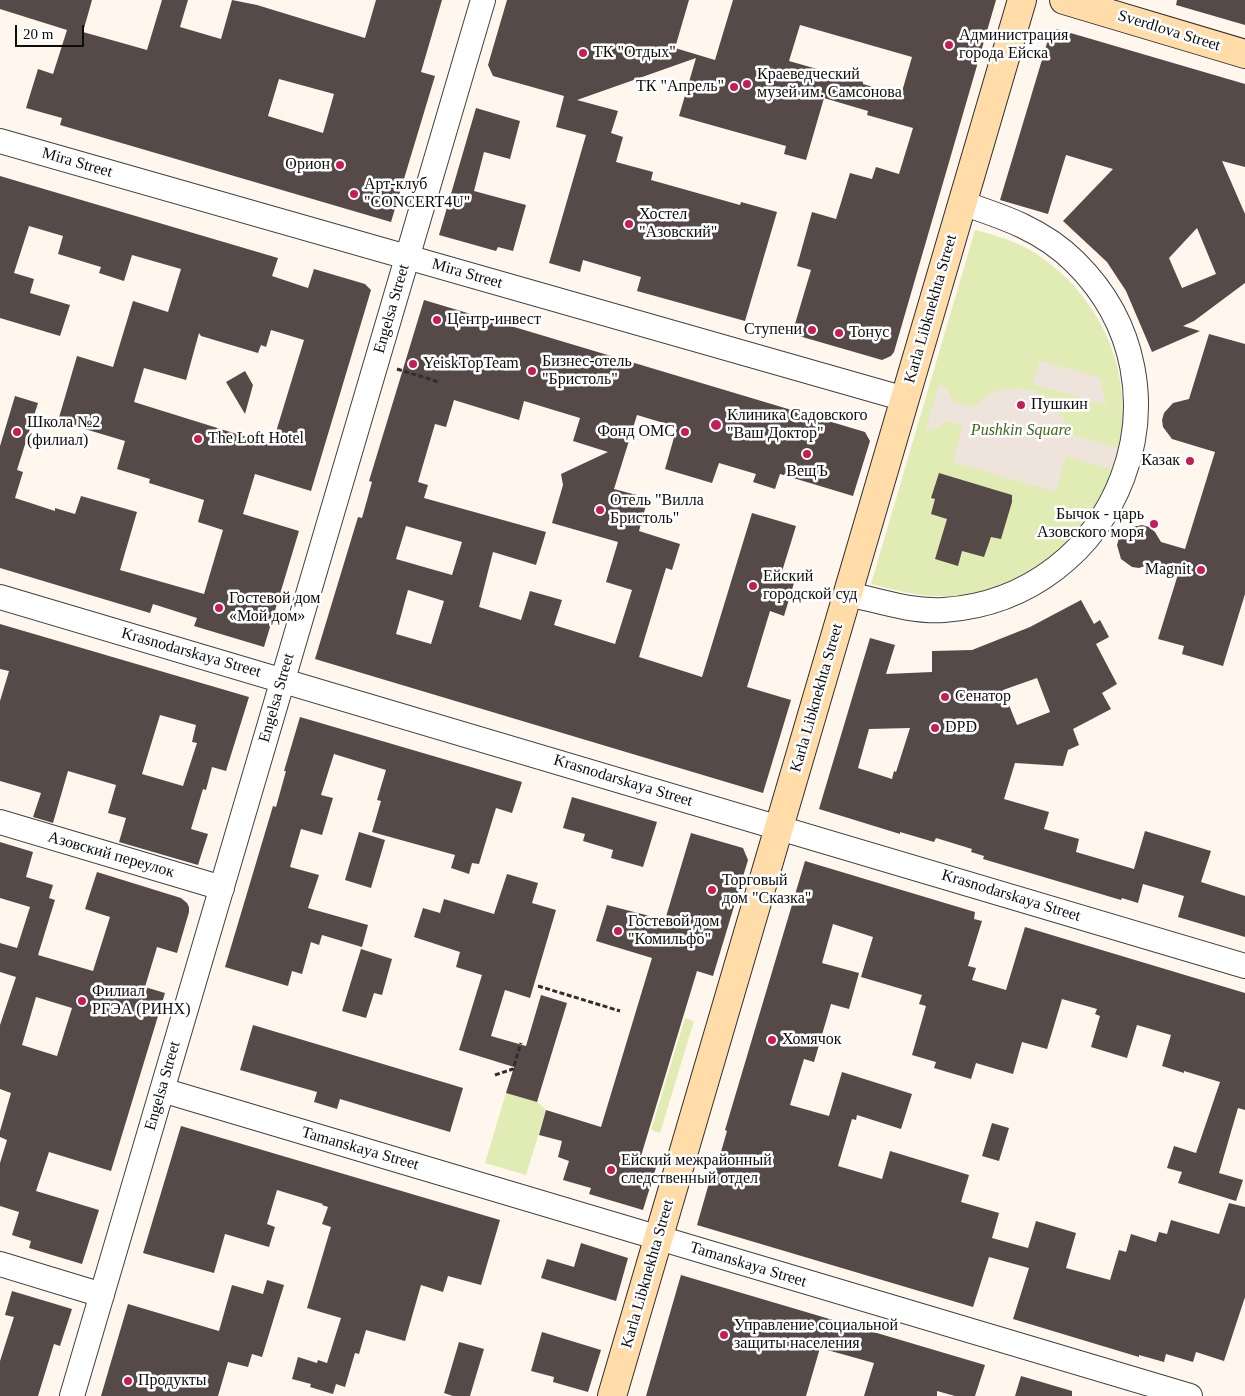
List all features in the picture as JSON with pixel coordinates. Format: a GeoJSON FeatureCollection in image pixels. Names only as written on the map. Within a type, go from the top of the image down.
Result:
{"type":"FeatureCollection","features":[{"type":"Feature","properties":{"kind":"street","name":"Engelsa Street"},"geometry":{"type":"LineString","coordinates":[[72,1396],[483,0]]}},
{"type":"Feature","properties":{"kind":"street","name":"Karla Libknekhta Street"},"geometry":{"type":"LineString","coordinates":[[612,1396],[1022,0]]}},
{"type":"Feature","properties":{"kind":"street","name":"Sverdlova Street"},"geometry":{"type":"LineString","coordinates":[[1064,0],[1245,54]]}},
{"type":"Feature","properties":{"kind":"street","name":"Mira Street"},"geometry":{"type":"LineString","coordinates":[[0,141],[905,399]]}},
{"type":"Feature","properties":{"kind":"street"},"geometry":{"type":"LineString","coordinates":[[848,594],[911,609],[929,610],[972,606],[1012,594],[1050,573],[1080,548],[1106,514],[1125,472],[1135,429],[1135,382],[1127,347],[1117,320],[1106,300],[1090,278],[1075,262],[1049,240],[1009,219],[962,203]]}},
{"type":"Feature","properties":{"kind":"street","name":"Krasnodarskaya Street"},"geometry":{"type":"LineString","coordinates":[[0,597],[1245,966]]}},
{"type":"Feature","properties":{"kind":"street","name":"Азовский переулок"},"geometry":{"type":"LineString","coordinates":[[0,822],[222,888]]}},
{"type":"Feature","properties":{"kind":"street","name":"Tamanskaya Street"},"geometry":{"type":"LineString","coordinates":[[162,1090],[1190,1396]]}},
{"type":"Feature","properties":{"kind":"street"},"geometry":{"type":"LineString","coordinates":[[0,1264],[102,1295]]}},
{"type":"Feature","properties":{"kind":"path"},"geometry":{"type":"LineString","coordinates":[[391,367],[439,382]]}},
{"type":"Feature","properties":{"kind":"path"},"geometry":{"type":"LineString","coordinates":[[775,594],[793,600]]}},
{"type":"Feature","properties":{"kind":"path"},"geometry":{"type":"LineString","coordinates":[[538,986],[620,1011]]}},
{"type":"Feature","properties":{"kind":"path"},"geometry":{"type":"LineString","coordinates":[[495,1075],[513,1069],[521,1042]]}},
{"type":"Feature","properties":{"kind":"green space","name":"Pushkin Square"},"geometry":{"type":"Polygon","coordinates":[[[975,230],[1010,240],[1041,257],[1074,286],[1098,320],[1115,357],[1122,396],[1121,436],[1111,475],[1092,512],[1064,545],[1039,564],[1012,580],[968,594],[952,596],[931,596],[871,584],[975,230]]]}},
{"type":"Feature","properties":{"kind":"green space"},"geometry":{"type":"Polygon","coordinates":[[[685,1018],[694,1021],[660,1133],[651,1130],[685,1018]]]}},
{"type":"Feature","properties":{"kind":"green space"},"geometry":{"type":"Polygon","coordinates":[[[506,1093],[537,1102],[546,1110],[526,1175],[485,1163],[506,1093]]]}},
{"type":"Feature","properties":{"kind":"shaded area"},"geometry":{"type":"Polygon","coordinates":[[[1040,361],[1100,378],[1106,405],[1033,384],[1040,361]]]}},
{"type":"Feature","properties":{"kind":"shaded area"},"geometry":{"type":"Polygon","coordinates":[[[939,384],[948,390],[953,401],[973,408],[983,398],[1003,389],[1022,388],[1036,392],[1048,399],[1057,408],[1064,420],[1068,434],[1120,449],[1114,470],[1066,456],[1056,492],[953,462],[962,426],[947,421],[940,427],[926,430],[939,384]]]}},
{"type":"Feature","properties":{"kind":"building"},"geometry":{"type":"Polygon","coordinates":[[[0,0],[92,0],[83,32],[147,50],[162,0],[188,0],[180,27],[221,39],[232,0],[257,5],[365,38],[376,0],[442,0],[421,72],[435,76],[391,222],[60,125],[62,118],[26,108],[38,69],[53,74],[67,30],[0,9],[0,0]],[[279,79],[268,116],[323,133],[334,94],[279,79]]]}},
{"type":"Feature","properties":{"kind":"building"},"geometry":{"type":"Polygon","coordinates":[[[507,0],[689,0],[675,48],[715,60],[733,0],[996,0],[894,352],[891,356],[882,360],[792,334],[811,270],[797,266],[812,212],[836,219],[850,173],[872,179],[876,167],[899,174],[913,128],[867,115],[868,111],[824,98],[806,160],[784,154],[786,146],[679,116],[696,58],[577,100],[618,111],[611,133],[623,137],[616,162],[653,172],[651,180],[740,205],[741,202],[777,212],[745,321],[637,291],[641,277],[583,260],[580,272],[549,263],[586,135],[556,127],[564,96],[493,76],[488,65],[507,0]],[[800,25],[789,61],[901,95],[912,57],[800,25]]]}},
{"type":"Feature","properties":{"kind":"building"},"geometry":{"type":"Polygon","coordinates":[[[1177,0],[1245,0],[1245,25],[1176,5],[1177,0]]]}},
{"type":"Feature","properties":{"kind":"building"},"geometry":{"type":"Polygon","coordinates":[[[1057,29],[1245,84],[1245,167],[1222,161],[1245,214],[1245,283],[1194,321],[1183,326],[1200,331],[1152,352],[1126,291],[1107,262],[1063,221],[1113,169],[1066,155],[1048,214],[1000,200],[1050,33],[1057,29]],[[1197,228],[1169,258],[1182,288],[1216,274],[1197,228]]]}},
{"type":"Feature","properties":{"kind":"building"},"geometry":{"type":"Polygon","coordinates":[[[476,108],[520,121],[510,159],[484,152],[474,191],[526,205],[513,251],[498,247],[496,251],[439,235],[476,108]]]}},
{"type":"Feature","properties":{"kind":"building"},"geometry":{"type":"Polygon","coordinates":[[[0,176],[278,258],[272,276],[308,288],[314,269],[365,284],[371,290],[311,491],[255,474],[243,514],[299,531],[264,647],[194,626],[197,618],[153,604],[150,613],[0,568],[0,446],[15,396],[38,403],[17,470],[23,472],[15,498],[55,511],[55,508],[75,514],[81,496],[137,512],[120,570],[204,594],[223,530],[198,522],[204,500],[149,483],[150,479],[117,469],[125,441],[58,421],[77,356],[113,367],[133,301],[168,312],[181,269],[132,255],[124,281],[99,273],[101,267],[58,254],[63,236],[29,226],[14,273],[34,279],[30,293],[70,305],[60,336],[0,318],[0,176]],[[271,330],[266,347],[261,345],[258,353],[201,336],[199,333],[186,380],[144,368],[134,402],[272,445],[304,340],[271,330]]]}},
{"type":"Feature","properties":{"kind":"building"},"geometry":{"type":"Polygon","coordinates":[[[424,300],[865,432],[870,441],[853,496],[780,474],[775,489],[753,482],[756,474],[719,463],[712,483],[665,469],[677,427],[637,415],[614,489],[648,498],[639,531],[680,544],[672,570],[666,568],[639,657],[702,677],[752,513],[796,526],[780,578],[794,583],[784,616],[770,611],[747,687],[791,700],[763,793],[315,659],[358,517],[362,518],[372,482],[369,481],[424,300]],[[454,400],[446,427],[435,424],[418,482],[428,485],[424,498],[546,532],[536,565],[493,552],[479,607],[521,620],[530,591],[562,600],[554,625],[615,644],[632,590],[606,582],[618,542],[552,523],[563,485],[561,474],[608,452],[573,441],[580,418],[524,401],[519,420],[454,400]],[[406,526],[396,559],[452,575],[462,542],[406,526]],[[408,590],[396,634],[431,644],[444,601],[408,590]]]}},
{"type":"Feature","properties":{"kind":"building"},"geometry":{"type":"Polygon","coordinates":[[[1209,334],[1245,344],[1245,594],[1223,666],[1182,654],[1184,646],[1158,639],[1179,571],[1153,563],[1139,568],[1132,567],[1121,559],[1117,545],[1119,538],[1128,528],[1142,525],[1149,527],[1155,532],[1161,542],[1185,549],[1215,452],[1172,439],[1163,427],[1162,420],[1164,413],[1173,403],[1189,399],[1209,334]]]}},
{"type":"Feature","properties":{"kind":"building"},"geometry":{"type":"Polygon","coordinates":[[[245,371],[253,385],[245,414],[226,382],[245,371]]]}},
{"type":"Feature","properties":{"kind":"building"},"geometry":{"type":"Polygon","coordinates":[[[939,473],[1012,495],[1012,502],[1001,539],[991,537],[984,557],[962,551],[958,566],[935,559],[947,519],[931,514],[935,499],[931,498],[939,473]]]}},
{"type":"Feature","properties":{"kind":"building"},"geometry":{"type":"Polygon","coordinates":[[[1081,600],[1094,624],[1100,620],[1109,637],[1096,644],[1117,684],[1102,693],[1111,709],[1073,729],[1079,745],[1068,750],[1063,766],[1015,763],[1004,799],[1049,812],[1044,829],[1079,839],[1076,852],[1134,869],[1145,831],[1211,851],[1201,882],[1245,896],[1245,937],[1178,917],[1184,896],[1143,884],[1138,903],[1122,898],[1121,900],[983,859],[984,856],[971,852],[972,849],[936,838],[934,842],[900,832],[900,834],[819,809],[870,638],[895,645],[886,674],[932,672],[932,651],[972,650],[1030,627],[1081,600]],[[1037,678],[1003,690],[1017,725],[1050,712],[1037,678]],[[910,728],[869,729],[858,768],[892,779],[910,728]]]}},
{"type":"Feature","properties":{"kind":"building"},"geometry":{"type":"Polygon","coordinates":[[[0,624],[249,697],[226,771],[212,767],[206,790],[203,789],[191,829],[208,834],[198,865],[119,842],[126,818],[108,813],[116,785],[68,771],[53,823],[33,817],[41,793],[0,781],[0,701],[9,671],[0,669],[0,624]],[[160,715],[142,774],[183,786],[197,743],[192,742],[196,725],[160,715]]]}},
{"type":"Feature","properties":{"kind":"building"},"geometry":{"type":"Polygon","coordinates":[[[300,717],[522,782],[512,813],[496,808],[479,864],[472,863],[469,874],[451,868],[455,855],[372,832],[381,801],[377,800],[386,770],[334,754],[321,795],[333,798],[322,835],[301,829],[290,867],[319,875],[308,908],[368,925],[362,947],[322,935],[319,945],[311,942],[302,974],[292,971],[288,986],[225,967],[273,806],[276,807],[286,771],[284,771],[300,717]]]}},
{"type":"Feature","properties":{"kind":"building"},"geometry":{"type":"Polygon","coordinates":[[[572,797],[657,822],[643,867],[611,858],[613,850],[583,841],[585,834],[563,828],[572,797]]]}},
{"type":"Feature","properties":{"kind":"building"},"geometry":{"type":"Polygon","coordinates":[[[359,832],[385,840],[371,888],[345,880],[359,832]]]}},
{"type":"Feature","properties":{"kind":"building"},"geometry":{"type":"Polygon","coordinates":[[[691,833],[743,848],[748,860],[713,976],[697,971],[641,1156],[658,1161],[643,1210],[589,1194],[591,1188],[563,1180],[569,1161],[558,1157],[562,1141],[539,1135],[546,1110],[601,1127],[652,958],[596,941],[607,905],[665,920],[691,833]]]}},
{"type":"Feature","properties":{"kind":"building"},"geometry":{"type":"Polygon","coordinates":[[[0,842],[33,852],[26,877],[53,885],[49,898],[55,900],[38,955],[93,971],[110,917],[85,909],[97,872],[181,898],[189,907],[177,953],[157,947],[145,987],[165,993],[111,1171],[49,1152],[36,1191],[99,1210],[82,1264],[29,1248],[31,1241],[12,1235],[19,1212],[0,1206],[0,1163],[7,1140],[0,1137],[0,1131],[11,1093],[0,1089],[0,1025],[16,977],[0,972],[0,943],[17,948],[30,907],[0,898],[0,842]],[[36,997],[22,1045],[57,1056],[72,1008],[36,997]]]}},
{"type":"Feature","properties":{"kind":"building"},"geometry":{"type":"Polygon","coordinates":[[[805,861],[975,912],[974,919],[982,921],[968,966],[976,968],[972,980],[1006,990],[1025,927],[1245,993],[1245,1110],[1238,1108],[1219,1173],[1243,1180],[1236,1201],[1178,1183],[1182,1172],[1167,1168],[1174,1146],[1196,1153],[1220,1082],[1162,1066],[1171,1035],[1137,1025],[1127,1058],[1091,1047],[1100,1016],[1095,1014],[1097,1009],[1062,999],[1047,1049],[1022,1042],[1013,1074],[976,1063],[971,1079],[934,1068],[936,1062],[912,1055],[926,1006],[919,1004],[922,995],[861,977],[873,937],[833,924],[822,963],[859,973],[849,1009],[831,1004],[814,1062],[804,1059],[790,1105],[829,1116],[842,1072],[912,1094],[901,1129],[857,1115],[856,1120],[852,1119],[838,1166],[882,1179],[890,1151],[969,1175],[961,1202],[999,1213],[992,1238],[1028,1248],[1036,1221],[1076,1233],[1066,1268],[1110,1280],[1119,1250],[1126,1252],[1131,1234],[1156,1242],[1159,1232],[1167,1234],[1171,1220],[1219,1234],[1229,1203],[1245,1207],[1245,1297],[1224,1361],[1196,1352],[1193,1362],[1166,1354],[1164,1362],[1139,1355],[1139,1357],[1013,1319],[1029,1268],[989,1257],[973,1307],[697,1225],[709,1183],[712,1183],[727,1131],[725,1130],[805,861]]]}},
{"type":"Feature","properties":{"kind":"building"},"geometry":{"type":"Polygon","coordinates":[[[507,874],[538,883],[532,903],[556,910],[530,998],[505,990],[491,1036],[526,1046],[541,995],[567,1003],[537,1102],[506,1093],[514,1067],[459,1050],[482,975],[456,967],[460,952],[414,937],[423,908],[440,913],[444,899],[494,914],[507,874]]]}},
{"type":"Feature","properties":{"kind":"building"},"geometry":{"type":"Polygon","coordinates":[[[361,949],[392,959],[382,995],[374,993],[366,1018],[342,1011],[361,949]]]}},
{"type":"Feature","properties":{"kind":"building"},"geometry":{"type":"Polygon","coordinates":[[[253,1025],[463,1088],[450,1132],[340,1099],[337,1109],[314,1102],[317,1092],[240,1070],[253,1025]]]}},
{"type":"Feature","properties":{"kind":"building"},"geometry":{"type":"Polygon","coordinates":[[[992,1123],[1009,1128],[999,1161],[982,1156],[992,1123]]]}},
{"type":"Feature","properties":{"kind":"building"},"geometry":{"type":"Polygon","coordinates":[[[181,1126],[500,1220],[481,1285],[448,1276],[443,1292],[421,1285],[405,1341],[366,1330],[359,1354],[355,1353],[345,1387],[336,1384],[333,1394],[310,1387],[311,1384],[292,1379],[298,1357],[317,1363],[318,1360],[327,1363],[341,1318],[307,1308],[331,1227],[322,1224],[328,1207],[277,1190],[267,1224],[275,1227],[269,1247],[225,1234],[214,1273],[143,1253],[181,1126]]]}},
{"type":"Feature","properties":{"kind":"building"},"geometry":{"type":"Polygon","coordinates":[[[581,1243],[628,1258],[616,1301],[541,1278],[547,1259],[574,1267],[581,1243]]]}},
{"type":"Feature","properties":{"kind":"building"},"geometry":{"type":"Polygon","coordinates":[[[681,1275],[985,1365],[975,1396],[955,1396],[937,1391],[937,1396],[864,1396],[874,1363],[820,1348],[806,1396],[646,1396],[681,1275]]]}},
{"type":"Feature","properties":{"kind":"building"},"geometry":{"type":"Polygon","coordinates":[[[267,1280],[284,1285],[262,1357],[252,1354],[248,1367],[228,1362],[218,1396],[101,1396],[128,1304],[219,1331],[232,1285],[263,1294],[267,1280]]]}},
{"type":"Feature","properties":{"kind":"building"},"geometry":{"type":"Polygon","coordinates":[[[12,1291],[72,1309],[60,1346],[54,1344],[38,1396],[0,1396],[0,1361],[14,1317],[5,1315],[12,1291]]]}},
{"type":"Feature","properties":{"kind":"building"},"geometry":{"type":"Polygon","coordinates":[[[542,1332],[601,1350],[588,1392],[553,1382],[554,1377],[531,1371],[542,1332]]]}},
{"type":"Feature","properties":{"kind":"building"},"geometry":{"type":"Polygon","coordinates":[[[459,1342],[484,1349],[470,1396],[453,1396],[444,1393],[459,1342]]]}},
{"type":"Feature","properties":{"kind":"building"},"geometry":{"type":"Polygon","coordinates":[[[1021,1376],[1072,1391],[1072,1396],[1015,1396],[1021,1376]]]}},
{"type":"Feature","properties":{"kind":"place","name":"Администрация города Ейска"},"geometry":{"type":"Point","coordinates":[949,45]}},
{"type":"Feature","properties":{"kind":"place","name":"ТК \"Отдых\""},"geometry":{"type":"Point","coordinates":[583,53]}},
{"type":"Feature","properties":{"kind":"place","name":"Краеведческий музей им. Самсонова"},"geometry":{"type":"Point","coordinates":[747,84]}},
{"type":"Feature","properties":{"kind":"place","name":"ТК \"Апрель\""},"geometry":{"type":"Point","coordinates":[734,87]}},
{"type":"Feature","properties":{"kind":"place","name":"Орион"},"geometry":{"type":"Point","coordinates":[340,165]}},
{"type":"Feature","properties":{"kind":"place","name":"Арт-клуб \"CONCERT4U\""},"geometry":{"type":"Point","coordinates":[354,194]}},
{"type":"Feature","properties":{"kind":"place","name":"Хостел \"Азовский\""},"geometry":{"type":"Point","coordinates":[629,224]}},
{"type":"Feature","properties":{"kind":"place","name":"Центр-инвест"},"geometry":{"type":"Point","coordinates":[437,320]}},
{"type":"Feature","properties":{"kind":"place","name":"Ступени"},"geometry":{"type":"Point","coordinates":[812,330]}},
{"type":"Feature","properties":{"kind":"place","name":"Тонус"},"geometry":{"type":"Point","coordinates":[839,333]}},
{"type":"Feature","properties":{"kind":"place","name":"YeiskTopTeam"},"geometry":{"type":"Point","coordinates":[413,364]}},
{"type":"Feature","properties":{"kind":"place","name":"Бизнес-отель \"Бристоль\""},"geometry":{"type":"Point","coordinates":[532,371]}},
{"type":"Feature","properties":{"kind":"place","name":"Пушкин"},"geometry":{"type":"Point","coordinates":[1021,405]}},
{"type":"Feature","properties":{"kind":"place","name":"Клиника Садовского \"Ваш Доктор\""},"geometry":{"type":"Point","coordinates":[716,425]}},
{"type":"Feature","properties":{"kind":"place","name":"Школа №2 (филиал)"},"geometry":{"type":"Point","coordinates":[17,432]}},
{"type":"Feature","properties":{"kind":"place","name":"Фонд ОМС"},"geometry":{"type":"Point","coordinates":[685,432]}},
{"type":"Feature","properties":{"kind":"place","name":"The Loft Hotel"},"geometry":{"type":"Point","coordinates":[198,439]}},
{"type":"Feature","properties":{"kind":"place","name":"ВещЪ"},"geometry":{"type":"Point","coordinates":[807,454]}},
{"type":"Feature","properties":{"kind":"place","name":"Казак"},"geometry":{"type":"Point","coordinates":[1190,461]}},
{"type":"Feature","properties":{"kind":"place","name":"Отель \"Вилла Бристоль\""},"geometry":{"type":"Point","coordinates":[600,510]}},
{"type":"Feature","properties":{"kind":"place","name":"Бычок - царь Азовского моря"},"geometry":{"type":"Point","coordinates":[1154,524]}},
{"type":"Feature","properties":{"kind":"place","name":"Magnit"},"geometry":{"type":"Point","coordinates":[1201,570]}},
{"type":"Feature","properties":{"kind":"place","name":"Ейский городской суд"},"geometry":{"type":"Point","coordinates":[753,586]}},
{"type":"Feature","properties":{"kind":"place","name":"Гостевой дом «Мой дом»"},"geometry":{"type":"Point","coordinates":[219,608]}},
{"type":"Feature","properties":{"kind":"place","name":"Сенатор"},"geometry":{"type":"Point","coordinates":[945,697]}},
{"type":"Feature","properties":{"kind":"place","name":"DPD"},"geometry":{"type":"Point","coordinates":[935,728]}},
{"type":"Feature","properties":{"kind":"place","name":"Торговый дом \"Сказка\""},"geometry":{"type":"Point","coordinates":[712,890]}},
{"type":"Feature","properties":{"kind":"place","name":"Гостевой дом \"Комильфо\""},"geometry":{"type":"Point","coordinates":[618,931]}},
{"type":"Feature","properties":{"kind":"place","name":"Филиал РГЭА (РИНХ)"},"geometry":{"type":"Point","coordinates":[82,1001]}},
{"type":"Feature","properties":{"kind":"place","name":"Хомячок"},"geometry":{"type":"Point","coordinates":[772,1040]}},
{"type":"Feature","properties":{"kind":"place","name":"Ейский межрайонный следственный отдел"},"geometry":{"type":"Point","coordinates":[611,1170]}},
{"type":"Feature","properties":{"kind":"place","name":"Управление социальной защиты населения"},"geometry":{"type":"Point","coordinates":[724,1335]}},
{"type":"Feature","properties":{"kind":"place","name":"Продукты"},"geometry":{"type":"Point","coordinates":[128,1381]}}]}
